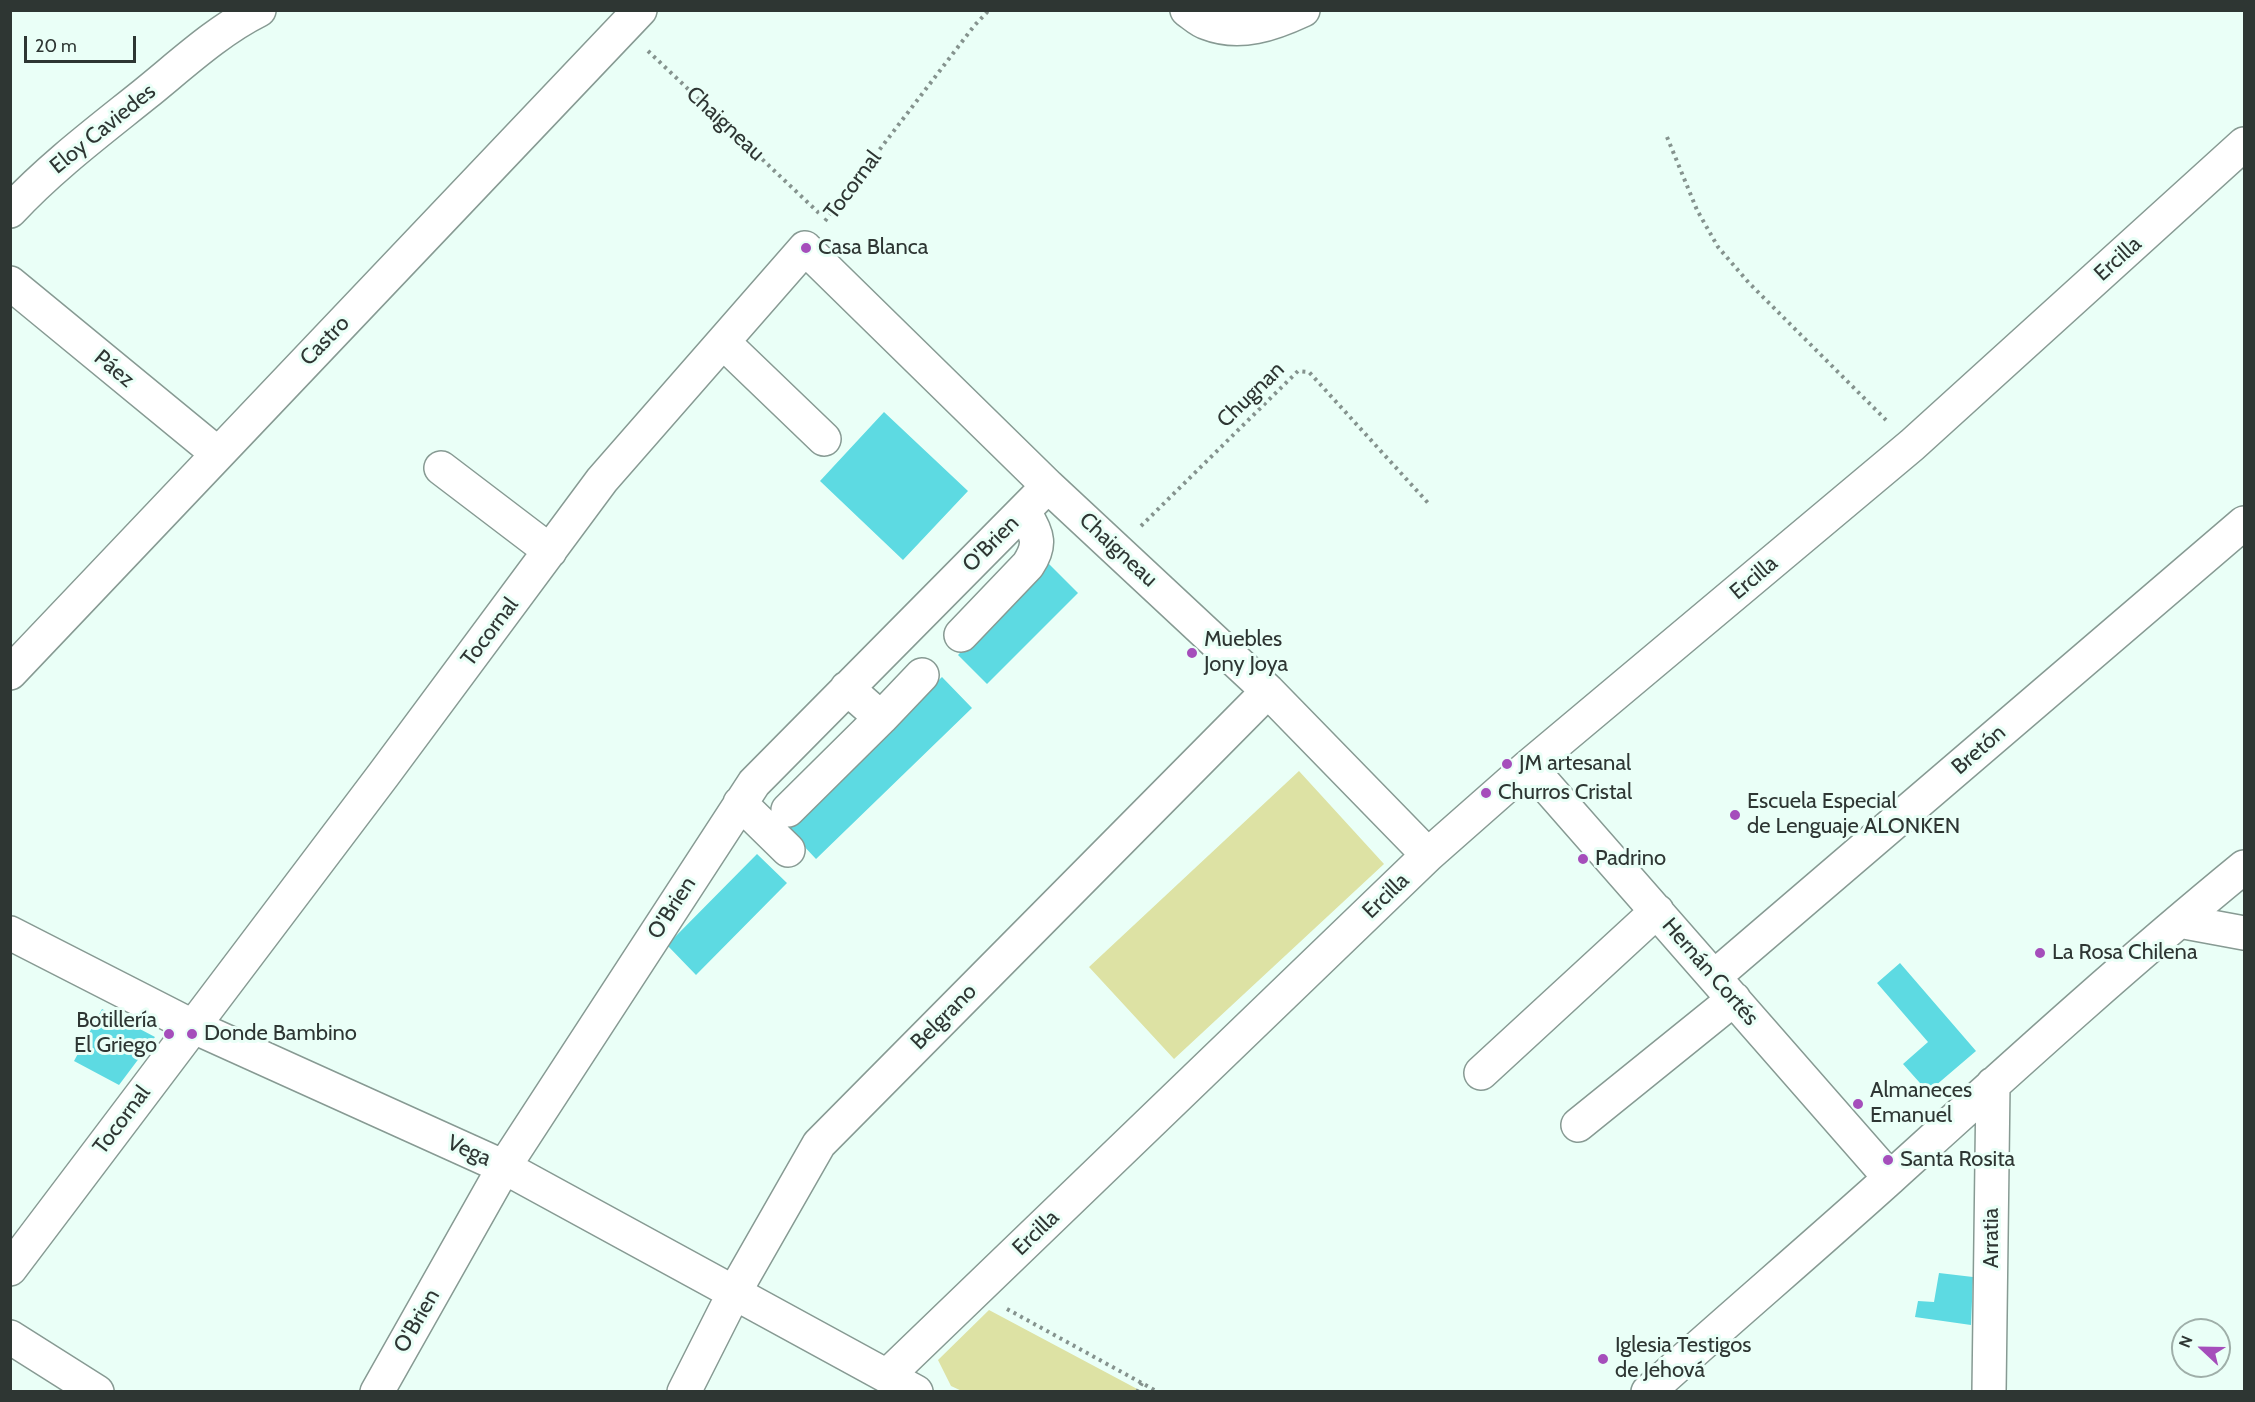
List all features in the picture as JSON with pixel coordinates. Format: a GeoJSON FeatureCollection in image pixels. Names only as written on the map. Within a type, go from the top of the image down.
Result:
{"type":"FeatureCollection","features":[{"type":"Feature","properties":{"kind":"street","name":"Eloy Caviedes"},"geometry":{"type":"LineString","coordinates":[[10,211],[35,185],[162,80],[240,20],[259,10]]}},
{"type":"Feature","properties":{"kind":"street"},"geometry":{"type":"LineString","coordinates":[[1187,10],[1207,23],[1234,29],[1270,25],[1303,10]]}},
{"type":"Feature","properties":{"kind":"street","name":"Castro"},"geometry":{"type":"LineString","coordinates":[[11,671],[632,19]]}},
{"type":"Feature","properties":{"kind":"street","name":"Ercilla"},"geometry":{"type":"LineString","coordinates":[[887,1376],[1428,855],[1529,766],[1912,445],[2244,144]]}},
{"type":"Feature","properties":{"kind":"street","name":"Tocornal"},"geometry":{"type":"LineString","coordinates":[[10,1269],[384,774],[602,480],[805,248]]}},
{"type":"Feature","properties":{"kind":"street","name":"Chaigneau"},"geometry":{"type":"LineString","coordinates":[[805,248],[1048,486],[1268,691],[1428,855]]}},
{"type":"Feature","properties":{"kind":"street","name":"Páez"},"geometry":{"type":"LineString","coordinates":[[10,283],[218,454]]}},
{"type":"Feature","properties":{"kind":"street"},"geometry":{"type":"LineString","coordinates":[[723,342],[824,439]]}},
{"type":"Feature","properties":{"kind":"street"},"geometry":{"type":"LineString","coordinates":[[441,468],[550,551]]}},
{"type":"Feature","properties":{"kind":"street","name":"O'Brien"},"geometry":{"type":"LineString","coordinates":[[376,1392],[504,1167],[754,783],[1048,486]]}},
{"type":"Feature","properties":{"kind":"street"},"geometry":{"type":"LineString","coordinates":[[961,635],[1028,566],[1035,555],[1038,544],[1036,535],[1024,511]]}},
{"type":"Feature","properties":{"kind":"street","name":"Bretón"},"geometry":{"type":"LineString","coordinates":[[1578,1125],[1724,988],[2244,523]]}},
{"type":"Feature","properties":{"kind":"street"},"geometry":{"type":"LineString","coordinates":[[788,810],[922,675]]}},
{"type":"Feature","properties":{"kind":"street"},"geometry":{"type":"LineString","coordinates":[[847,688],[881,718]]}},
{"type":"Feature","properties":{"kind":"street","name":"Belgrano"},"geometry":{"type":"LineString","coordinates":[[684,1392],[735,1291],[819,1144],[1268,691]]}},
{"type":"Feature","properties":{"kind":"street","name":"Hernán Cortés"},"geometry":{"type":"LineString","coordinates":[[1529,766],[1890,1178]]}},
{"type":"Feature","properties":{"kind":"street"},"geometry":{"type":"LineString","coordinates":[[740,803],[788,850]]}},
{"type":"Feature","properties":{"kind":"street"},"geometry":{"type":"LineString","coordinates":[[1648,1392],[1993,1084],[2244,867]]}},
{"type":"Feature","properties":{"kind":"street"},"geometry":{"type":"LineString","coordinates":[[1481,1073],[1657,911]]}},
{"type":"Feature","properties":{"kind":"street"},"geometry":{"type":"LineString","coordinates":[[2179,921],[2244,933]]}},
{"type":"Feature","properties":{"kind":"street","name":"Vega"},"geometry":{"type":"LineString","coordinates":[[10,933],[192,1026],[504,1167],[735,1291],[916,1392]]}},
{"type":"Feature","properties":{"kind":"street","name":"Arratia"},"geometry":{"type":"LineString","coordinates":[[1989,1392],[1993,1084]]}},
{"type":"Feature","properties":{"kind":"street"},"geometry":{"type":"LineString","coordinates":[[10,1337],[97,1392]]}},
{"type":"Feature","properties":{"kind":"path","name":"Tocornal"},"geometry":{"type":"LineString","coordinates":[[805,248],[974,26],[989,10]]}},
{"type":"Feature","properties":{"kind":"path","name":"Chaigneau"},"geometry":{"type":"LineString","coordinates":[[632,19],[826,220]]}},
{"type":"Feature","properties":{"kind":"path"},"geometry":{"type":"LineString","coordinates":[[1667,137],[1697,210],[1718,247],[1749,283],[1912,445]]}},
{"type":"Feature","properties":{"kind":"path","name":"Chugnan"},"geometry":{"type":"LineString","coordinates":[[1117,550],[1298,371],[1303,370],[1309,372],[1429,504]]}},
{"type":"Feature","properties":{"kind":"path"},"geometry":{"type":"LineString","coordinates":[[1006,1309],[1158,1392]]}},
{"type":"Feature","properties":{"kind":"path"},"geometry":{"type":"LineString","coordinates":[[1137,1392],[1142,1383]]}},
{"type":"Feature","properties":{"kind":"green space"},"geometry":{"type":"Polygon","coordinates":[[[1299,771],[1384,864],[1174,1059],[1089,967],[1299,771]]]}},
{"type":"Feature","properties":{"kind":"green space"},"geometry":{"type":"Polygon","coordinates":[[[989,1310],[1141,1391],[964,1392],[951,1386],[938,1360],[989,1310]]]}},
{"type":"Feature","properties":{"kind":"building"},"geometry":{"type":"Polygon","coordinates":[[[884,412],[968,491],[903,560],[820,481],[884,412]]]}},
{"type":"Feature","properties":{"kind":"building"},"geometry":{"type":"Polygon","coordinates":[[[1048,563],[1078,593],[987,684],[958,655],[1048,563]]]}},
{"type":"Feature","properties":{"kind":"building"},"geometry":{"type":"Polygon","coordinates":[[[942,677],[972,708],[816,859],[785,826],[942,677]]]}},
{"type":"Feature","properties":{"kind":"building"},"geometry":{"type":"Polygon","coordinates":[[[757,854],[787,883],[696,975],[667,945],[757,854]]]}},
{"type":"Feature","properties":{"kind":"building"},"geometry":{"type":"Polygon","coordinates":[[[1900,963],[1976,1051],[1928,1092],[1903,1064],[1928,1042],[1877,983],[1900,963]]]}},
{"type":"Feature","properties":{"kind":"building"},"geometry":{"type":"Polygon","coordinates":[[[102,1009],[155,1037],[119,1085],[74,1061],[102,1009]]]}},
{"type":"Feature","properties":{"kind":"building"},"geometry":{"type":"Polygon","coordinates":[[[1939,1273],[1973,1277],[1971,1325],[1915,1317],[1918,1301],[1934,1302],[1939,1273]]]}},
{"type":"Feature","properties":{"kind":"place","name":"Casa Blanca"},"geometry":{"type":"Point","coordinates":[806,248]}},
{"type":"Feature","properties":{"kind":"place","name":"Muebles Jony Joya"},"geometry":{"type":"Point","coordinates":[1192,653]}},
{"type":"Feature","properties":{"kind":"place","name":"JM artesanal"},"geometry":{"type":"Point","coordinates":[1507,764]}},
{"type":"Feature","properties":{"kind":"place","name":"Churros Cristal"},"geometry":{"type":"Point","coordinates":[1486,793]}},
{"type":"Feature","properties":{"kind":"place","name":"Escuela Especial de Lenguaje ALONKEN"},"geometry":{"type":"Point","coordinates":[1735,815]}},
{"type":"Feature","properties":{"kind":"place","name":"Padrino"},"geometry":{"type":"Point","coordinates":[1583,859]}},
{"type":"Feature","properties":{"kind":"place","name":"La Rosa Chilena"},"geometry":{"type":"Point","coordinates":[2040,953]}},
{"type":"Feature","properties":{"kind":"place","name":"Botillería El Griego"},"geometry":{"type":"Point","coordinates":[169,1034]}},
{"type":"Feature","properties":{"kind":"place","name":"Donde Bambino"},"geometry":{"type":"Point","coordinates":[192,1034]}},
{"type":"Feature","properties":{"kind":"place","name":"Almaneces Emanuel"},"geometry":{"type":"Point","coordinates":[1858,1104]}},
{"type":"Feature","properties":{"kind":"place","name":"Santa Rosita"},"geometry":{"type":"Point","coordinates":[1888,1160]}},
{"type":"Feature","properties":{"kind":"place","name":"Iglesia Testigos de Jehová"},"geometry":{"type":"Point","coordinates":[1603,1359]}}]}
